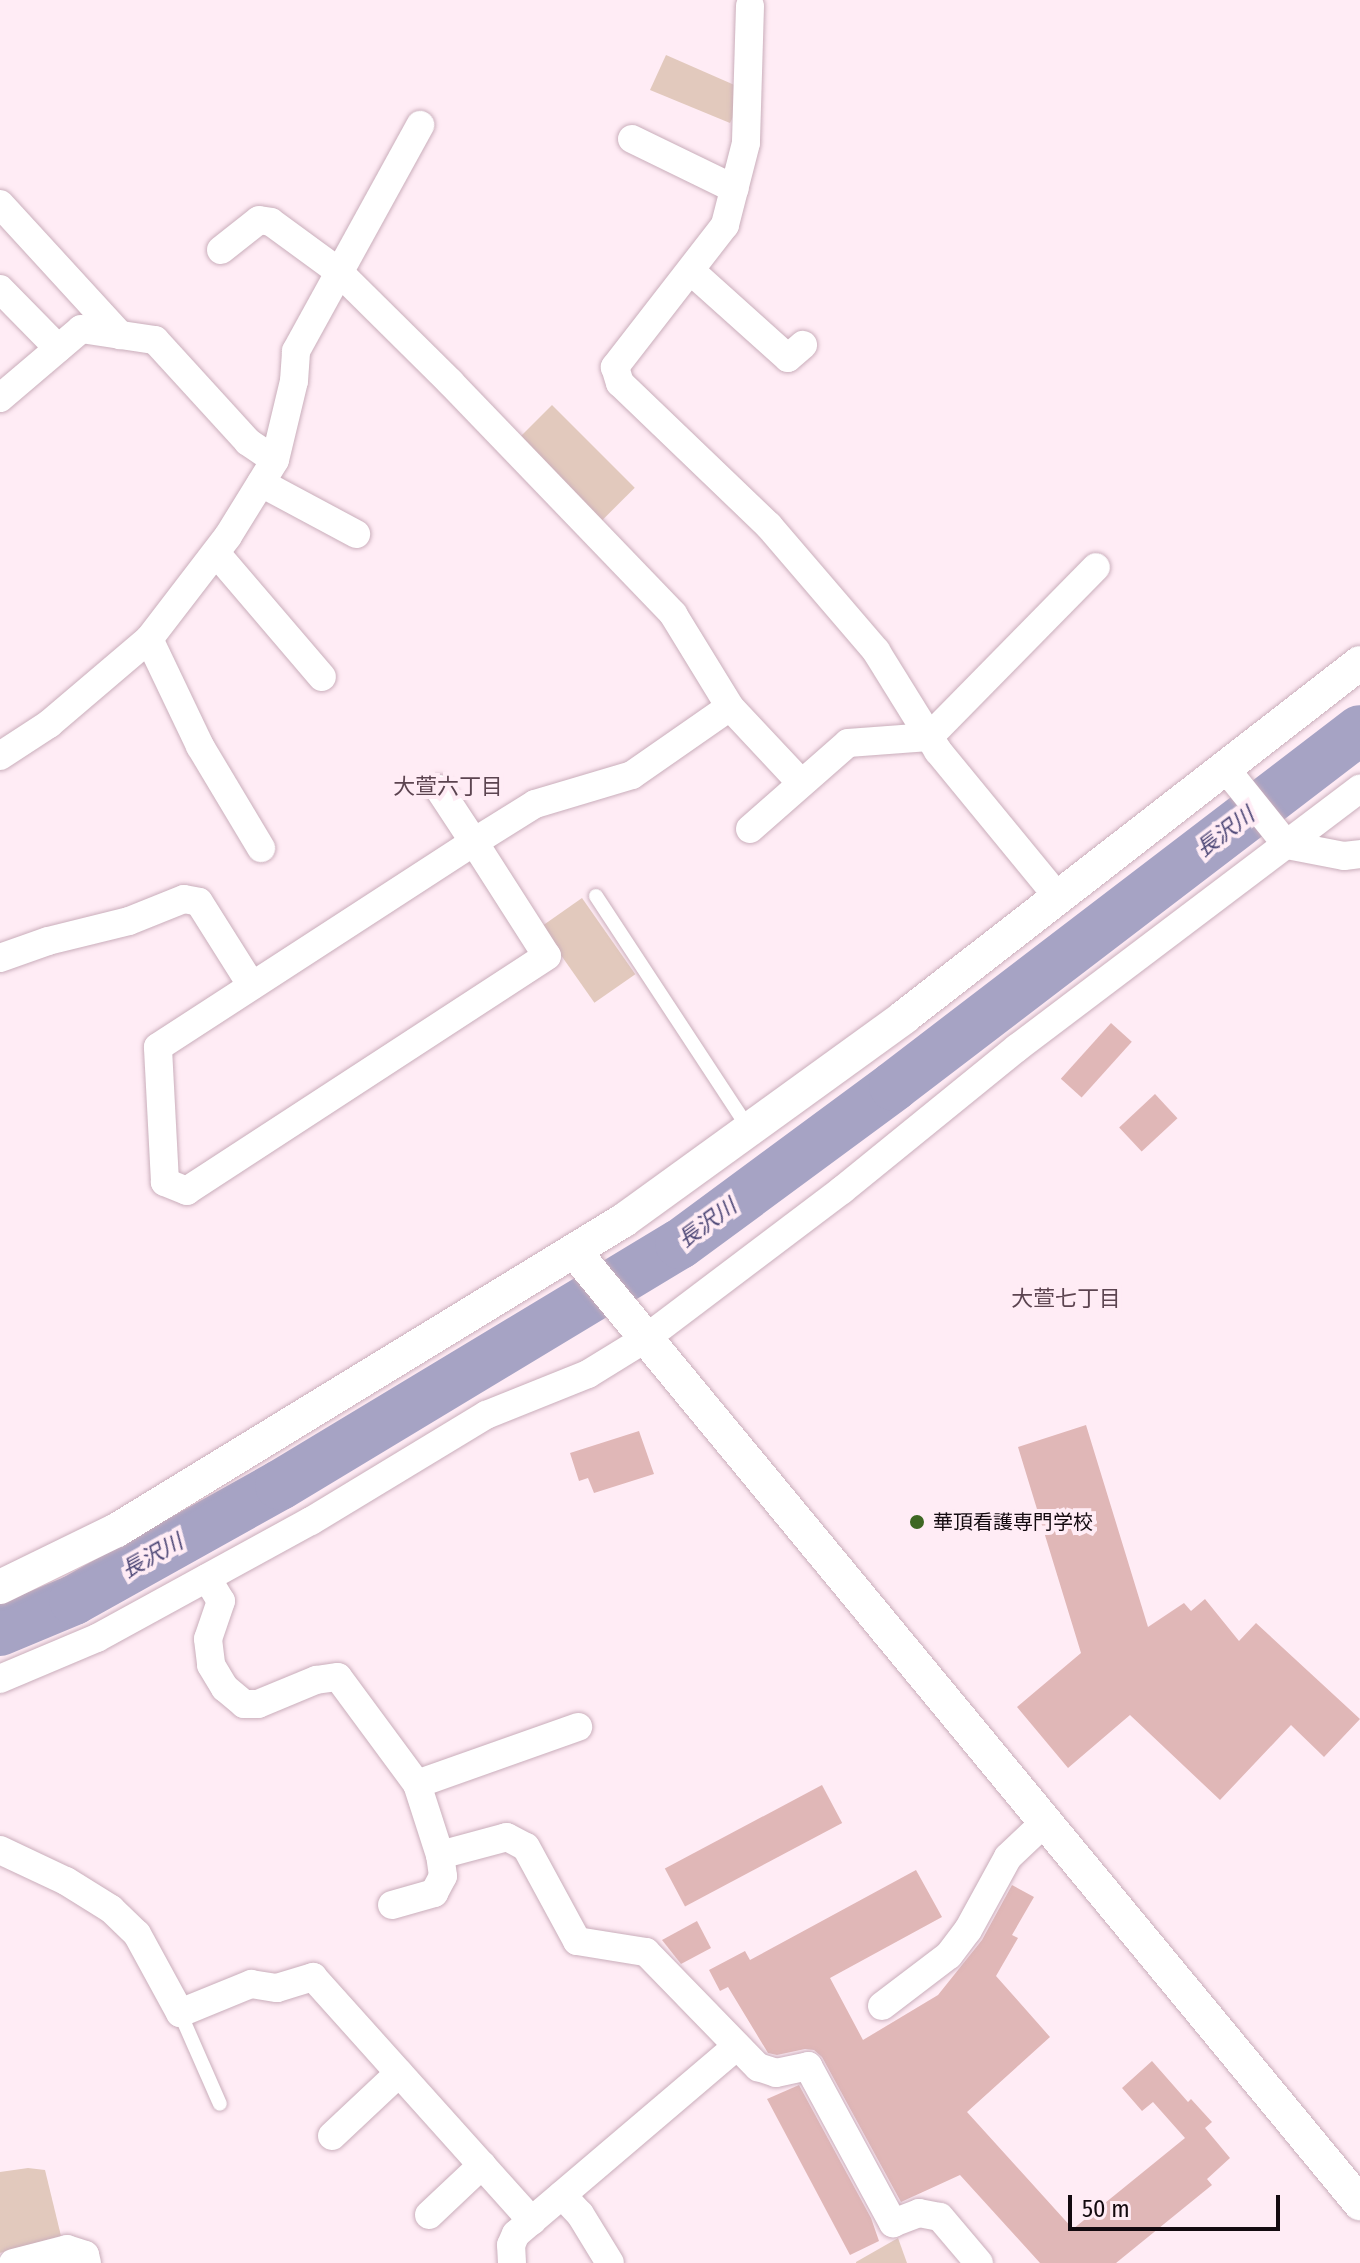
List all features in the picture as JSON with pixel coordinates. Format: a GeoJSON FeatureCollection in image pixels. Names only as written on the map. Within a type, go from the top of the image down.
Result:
{"type":"FeatureCollection","features":[{"type":"Feature","properties":{"kind":"street"},"geometry":{"type":"LineString","coordinates":[[750,6],[746,143],[725,225],[615,367],[620,383],[769,526],[876,651],[929,737],[1058,897]]}},
{"type":"Feature","properties":{"kind":"street"},"geometry":{"type":"LineString","coordinates":[[0,756],[49,724],[149,639],[216,553],[268,472],[294,381],[296,351],[420,125]]}},
{"type":"Feature","properties":{"kind":"street"},"geometry":{"type":"LineString","coordinates":[[632,139],[735,189]]}},
{"type":"Feature","properties":{"kind":"street"},"geometry":{"type":"LineString","coordinates":[[0,204],[120,335]]}},
{"type":"Feature","properties":{"kind":"street"},"geometry":{"type":"LineString","coordinates":[[221,250],[259,220],[271,222],[338,271],[450,382],[673,614],[730,707],[801,783]]}},
{"type":"Feature","properties":{"kind":"street"},"geometry":{"type":"LineString","coordinates":[[691,271],[788,358],[803,345]]}},
{"type":"Feature","properties":{"kind":"street"},"geometry":{"type":"LineString","coordinates":[[0,289],[58,348]]}},
{"type":"Feature","properties":{"kind":"street"},"geometry":{"type":"LineString","coordinates":[[0,398],[81,329],[155,340],[248,442],[268,472],[356,534]]}},
{"type":"Feature","properties":{"kind":"street"},"geometry":{"type":"LineString","coordinates":[[216,553],[322,677]]}},
{"type":"Feature","properties":{"kind":"street"},"geometry":{"type":"LineString","coordinates":[[750,829],[848,743],[929,737],[1096,567]]}},
{"type":"Feature","properties":{"kind":"street"},"geometry":{"type":"LineString","coordinates":[[149,639],[200,746],[261,848]]}},
{"type":"Feature","properties":{"kind":"street"},"geometry":{"type":"LineString","coordinates":[[0,1587],[117,1530],[580,1258],[1058,897],[1230,774],[1360,663]]}},
{"type":"Feature","properties":{"kind":"street"},"geometry":{"type":"LineString","coordinates":[[439,789],[474,842],[547,956],[187,1191],[165,1182],[158,1047],[474,842],[535,804],[632,775],[730,707]]}},
{"type":"Feature","properties":{"kind":"street"},"geometry":{"type":"LineString","coordinates":[[1230,774],[1284,842],[1344,856],[1360,854]]}},
{"type":"Feature","properties":{"kind":"street"},"geometry":{"type":"LineString","coordinates":[[0,1679],[97,1638],[311,1521],[486,1415],[588,1374],[640,1332],[842,1190],[1017,1048],[1284,842],[1360,789]]}},
{"type":"Feature","properties":{"kind":"street"},"geometry":{"type":"LineString","coordinates":[[0,958],[48,941],[129,921],[184,899],[199,902],[252,986]]}},
{"type":"Feature","properties":{"kind":"street"},"geometry":{"type":"LineString","coordinates":[[580,1258],[1360,2203]]}},
{"type":"Feature","properties":{"kind":"street"},"geometry":{"type":"LineString","coordinates":[[207,1578],[221,1601],[208,1639],[211,1665],[225,1688],[244,1704],[258,1704],[316,1680],[338,1677],[417,1784],[440,1855],[443,1876],[434,1893],[392,1905]]}},
{"type":"Feature","properties":{"kind":"street"},"geometry":{"type":"LineString","coordinates":[[417,1784],[578,1727]]}},
{"type":"Feature","properties":{"kind":"street"},"geometry":{"type":"LineString","coordinates":[[882,2006],[949,1955],[968,1930],[1008,1857],[1045,1822]]}},
{"type":"Feature","properties":{"kind":"street"},"geometry":{"type":"LineString","coordinates":[[440,1855],[507,1837],[526,1847],[577,1941],[646,1952],[758,2067],[776,2073],[808,2066],[893,2223],[919,2213],[940,2217],[979,2263]]}},
{"type":"Feature","properties":{"kind":"street"},"geometry":{"type":"LineString","coordinates":[[0,1850],[66,1881],[111,1909],[137,1934],[180,2013],[251,1984],[277,1988],[313,1977],[532,2221]]}},
{"type":"Feature","properties":{"kind":"street"},"geometry":{"type":"LineString","coordinates":[[512,2263],[511,2245],[516,2234],[737,2046]]}},
{"type":"Feature","properties":{"kind":"street"},"geometry":{"type":"LineString","coordinates":[[332,2136],[399,2073]]}},
{"type":"Feature","properties":{"kind":"street"},"geometry":{"type":"LineString","coordinates":[[429,2215],[482,2165]]}},
{"type":"Feature","properties":{"kind":"street"},"geometry":{"type":"LineString","coordinates":[[562,2195],[580,2214],[610,2263]]}},
{"type":"Feature","properties":{"kind":"street"},"geometry":{"type":"LineString","coordinates":[[13,2263],[67,2249],[85,2255],[87,2263]]}},
{"type":"Feature","properties":{"kind":"lane"},"geometry":{"type":"LineString","coordinates":[[596,896],[750,1131]]}},
{"type":"Feature","properties":{"kind":"lane"},"geometry":{"type":"LineString","coordinates":[[180,2013],[220,2104]]}},
{"type":"Feature","properties":{"kind":"shaded area"},"geometry":{"type":"Polygon","coordinates":[[[666,55],[739,87],[735,113],[730,123],[650,90],[666,55]]]}},
{"type":"Feature","properties":{"kind":"shaded area"},"geometry":{"type":"Polygon","coordinates":[[[552,405],[635,488],[602,520],[519,438],[552,405]]]}},
{"type":"Feature","properties":{"kind":"shaded area"},"geometry":{"type":"Polygon","coordinates":[[[582,898],[635,974],[594,1003],[541,927],[582,898]]]}},
{"type":"Feature","properties":{"kind":"shaded area"},"geometry":{"type":"Polygon","coordinates":[[[28,2168],[45,2170],[61,2236],[0,2253],[0,2172],[28,2168]]]}},
{"type":"Feature","properties":{"kind":"shaded area"},"geometry":{"type":"Polygon","coordinates":[[[898,2238],[907,2263],[856,2263],[856,2262],[898,2238]]]}},
{"type":"Feature","properties":{"kind":"building"},"geometry":{"type":"Polygon","coordinates":[[[1111,1023],[1132,1042],[1082,1097],[1061,1079],[1111,1023]]]}},
{"type":"Feature","properties":{"kind":"building"},"geometry":{"type":"Polygon","coordinates":[[[1155,1094],[1178,1118],[1142,1152],[1119,1127],[1155,1094]]]}},
{"type":"Feature","properties":{"kind":"building"},"geometry":{"type":"Polygon","coordinates":[[[1086,1425],[1148,1627],[1184,1603],[1191,1611],[1205,1599],[1239,1641],[1256,1623],[1360,1719],[1324,1757],[1291,1725],[1220,1800],[1130,1715],[1068,1768],[1017,1707],[1081,1653],[1018,1447],[1086,1425]]]}},
{"type":"Feature","properties":{"kind":"building"},"geometry":{"type":"Polygon","coordinates":[[[639,1431],[654,1474],[594,1493],[588,1478],[579,1481],[570,1453],[639,1431]]]}},
{"type":"Feature","properties":{"kind":"building"},"geometry":{"type":"Polygon","coordinates":[[[822,1785],[842,1823],[685,1907],[665,1869],[822,1785]]]}},
{"type":"Feature","properties":{"kind":"building"},"geometry":{"type":"Polygon","coordinates":[[[916,1870],[942,1917],[830,1978],[863,2040],[938,1995],[982,1940],[1012,1885],[1034,1897],[1012,1935],[1018,1938],[996,1976],[1050,2037],[967,2112],[1073,2229],[1185,2138],[1153,2102],[1142,2111],[1122,2088],[1152,2061],[1188,2102],[1191,2099],[1212,2122],[1205,2128],[1230,2158],[1207,2179],[1212,2185],[1116,2263],[1040,2263],[960,2175],[901,2202],[822,2057],[814,2050],[805,2049],[777,2055],[768,2053],[728,1987],[720,1991],[709,1970],[745,1951],[750,1960],[916,1870]]]}},
{"type":"Feature","properties":{"kind":"building"},"geometry":{"type":"Polygon","coordinates":[[[697,1921],[711,1948],[681,1964],[662,1940],[697,1921]]]}},
{"type":"Feature","properties":{"kind":"building"},"geometry":{"type":"Polygon","coordinates":[[[799,2085],[871,2218],[879,2241],[850,2255],[767,2099],[799,2085]]]}},
{"type":"Feature","properties":{"kind":"waterway","name":"長沢川"},"geometry":{"type":"LineString","coordinates":[[0,1631],[74,1600],[280,1485],[680,1244],[894,1086],[1360,730]]}},
{"type":"Feature","properties":{"kind":"place","name":"華頂看護専門学校"},"geometry":{"type":"Point","coordinates":[917,1522]}},
{"type":"Feature","properties":{"kind":"district","name":"大萱六丁目"},"geometry":{"type":"Point","coordinates":[448,787]}},
{"type":"Feature","properties":{"kind":"district","name":"大萱七丁目"},"geometry":{"type":"Point","coordinates":[1066,1299]}}]}
